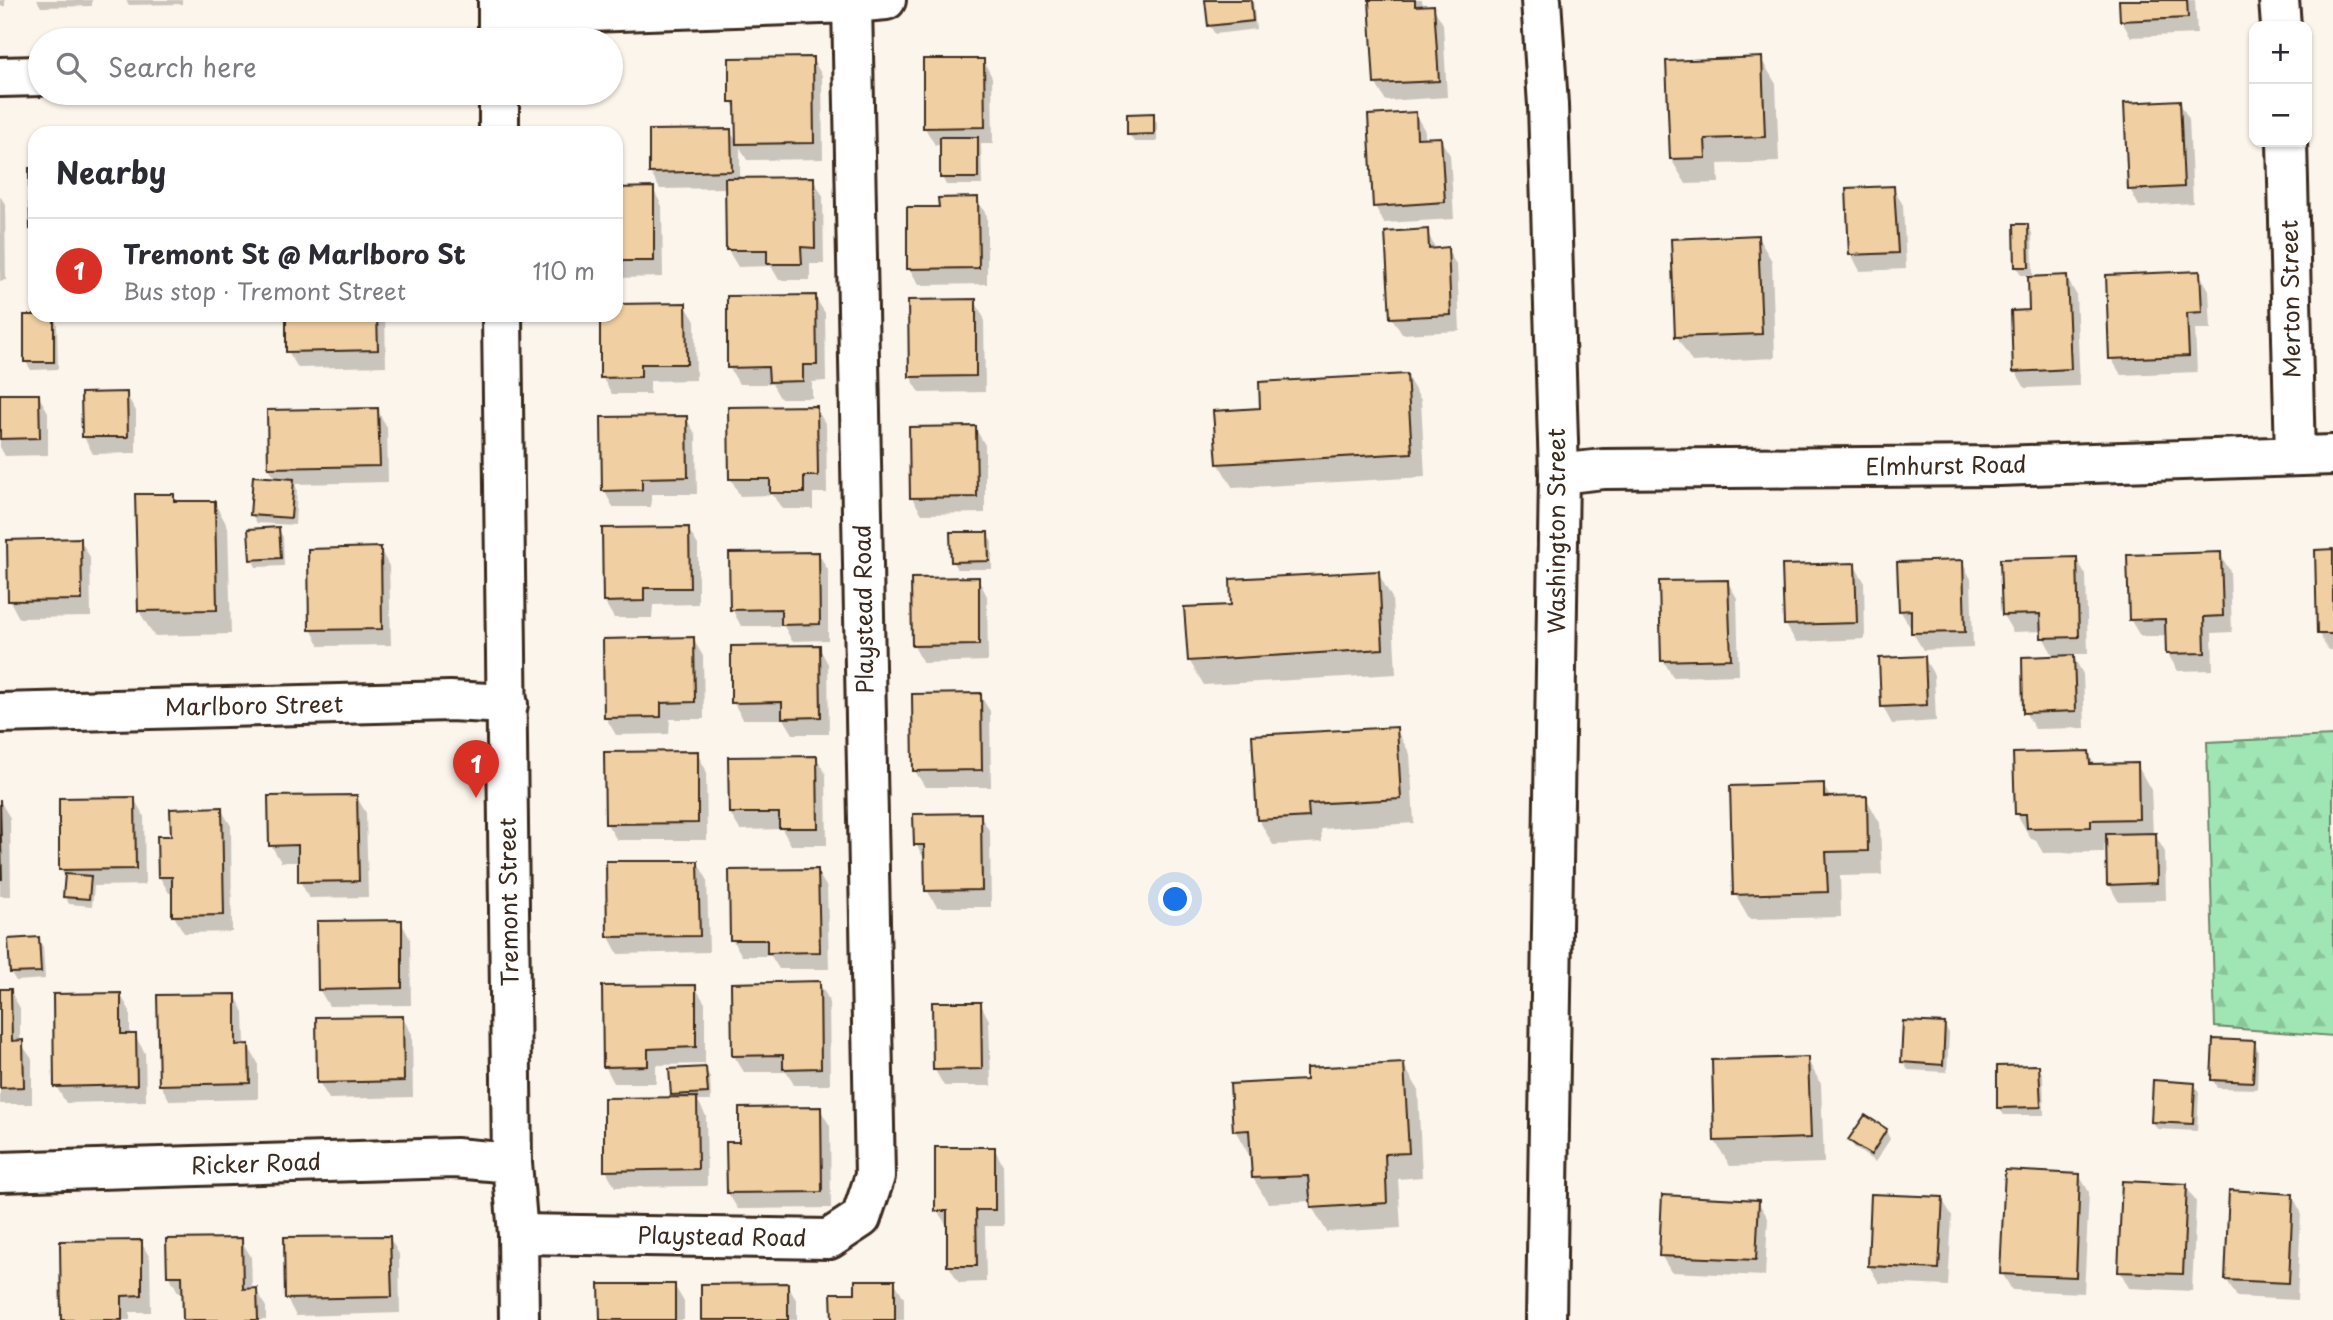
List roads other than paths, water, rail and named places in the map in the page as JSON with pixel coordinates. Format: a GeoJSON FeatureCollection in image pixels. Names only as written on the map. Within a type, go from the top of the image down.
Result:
{"type":"FeatureCollection","features":[{"type":"Feature","properties":{"kind":"street","name":"Washington Street"},"geometry":{"type":"LineString","coordinates":[[1541,0],[1556,300],[1559,474],[1546,1320]]}},
{"type":"Feature","properties":{"kind":"street"},"geometry":{"type":"LineString","coordinates":[[2279,0],[2281,21]]}},
{"type":"Feature","properties":{"kind":"street","name":"Playstead Road"},"geometry":{"type":"LineString","coordinates":[[498,21],[560,13],[869,2],[875,1176],[861,1218],[830,1239],[517,1234]]}},
{"type":"Feature","properties":{"kind":"street"},"geometry":{"type":"LineString","coordinates":[[0,76],[28,76]]}},
{"type":"Feature","properties":{"kind":"street"},"geometry":{"type":"LineString","coordinates":[[499,105],[499,126]]}},
{"type":"Feature","properties":{"kind":"street","name":"Merton Street"},"geometry":{"type":"LineString","coordinates":[[2287,147],[2295,456]]}},
{"type":"Feature","properties":{"kind":"street","name":"Tremont Street"},"geometry":{"type":"LineString","coordinates":[[502,322],[512,1163],[519,1320]]}},
{"type":"Feature","properties":{"kind":"street","name":"Elmhurst Road"},"geometry":{"type":"LineString","coordinates":[[1559,474],[1603,469],[1999,466],[2333,455]]}},
{"type":"Feature","properties":{"kind":"street","name":"Marlboro Street"},"geometry":{"type":"LineString","coordinates":[[0,713],[450,701],[508,704]]}},
{"type":"Feature","properties":{"kind":"street","name":"Ricker Road"},"geometry":{"type":"LineString","coordinates":[[0,1172],[455,1158],[512,1163]]}},
{"type":"Feature","properties":{"kind":"place","name":"Tremont St @ Marlboro St"},"geometry":{"type":"Point","coordinates":[476,798]}}]}
